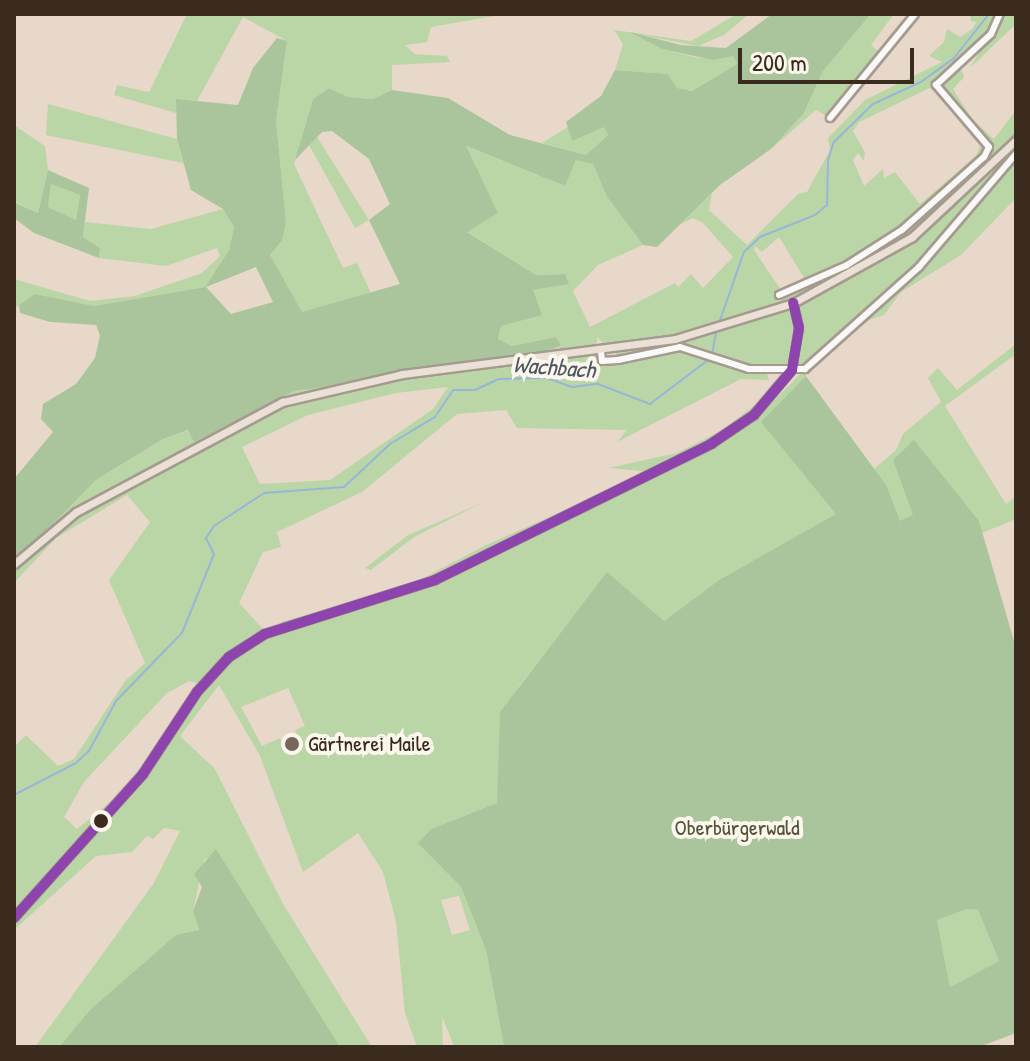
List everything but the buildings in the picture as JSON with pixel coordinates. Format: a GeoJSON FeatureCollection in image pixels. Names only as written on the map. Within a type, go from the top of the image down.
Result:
{"type":"FeatureCollection","features":[{"type":"Feature","properties":{"kind":"main road"},"geometry":{"type":"LineString","coordinates":[[14,564],[76,512],[282,402],[402,374],[601,351],[711,331],[793,303],[912,237],[1016,140]]}},
{"type":"Feature","properties":{"kind":"street"},"geometry":{"type":"LineString","coordinates":[[830,118],[915,14]]}},
{"type":"Feature","properties":{"kind":"street"},"geometry":{"type":"LineString","coordinates":[[779,295],[847,265],[902,230],[984,157],[989,147],[936,85],[991,34],[1000,14]]}},
{"type":"Feature","properties":{"kind":"street"},"geometry":{"type":"LineString","coordinates":[[601,351],[602,361],[680,347],[727,363],[792,370],[818,360],[919,267],[1016,154]]}},
{"type":"Feature","properties":{"kind":"street"},"geometry":{"type":"LineString","coordinates":[[14,918],[143,774],[205,681],[236,651],[273,631],[435,580],[651,477],[737,428],[769,400],[792,370],[799,328],[793,303]]}},
{"type":"Feature","properties":{"kind":"green space"},"geometry":{"type":"Polygon","coordinates":[[[187,14],[506,14],[431,27],[427,42],[405,45],[415,54],[447,56],[450,62],[392,65],[392,90],[373,99],[348,97],[329,88],[313,99],[294,164],[343,268],[357,263],[371,293],[301,313],[270,255],[286,222],[276,121],[287,41],[243,17],[197,101],[177,99],[176,113],[114,95],[117,85],[149,92],[187,14]]]}},
{"type":"Feature","properties":{"kind":"green space"},"geometry":{"type":"Polygon","coordinates":[[[737,14],[749,14],[724,35],[698,46],[636,34],[662,49],[699,58],[733,56],[737,64],[692,91],[677,88],[668,74],[615,70],[623,44],[614,30],[691,41],[737,14]]]}},
{"type":"Feature","properties":{"kind":"green space"},"geometry":{"type":"Polygon","coordinates":[[[772,14],[871,14],[823,71],[804,113],[771,149],[720,185],[657,247],[643,245],[607,197],[593,164],[576,160],[565,186],[466,146],[498,213],[467,232],[536,275],[565,274],[569,284],[533,290],[542,315],[501,326],[498,339],[512,346],[556,337],[561,346],[514,361],[294,391],[194,442],[188,430],[163,439],[96,480],[14,564],[14,479],[53,432],[41,419],[43,404],[76,384],[95,358],[100,335],[96,325],[50,322],[20,313],[19,305],[35,294],[94,306],[205,287],[229,250],[234,227],[223,209],[191,190],[177,139],[176,99],[238,105],[253,68],[277,38],[287,41],[276,121],[286,222],[282,240],[270,255],[302,312],[400,284],[369,220],[390,204],[369,159],[332,131],[322,132],[295,160],[313,99],[329,88],[348,97],[373,99],[392,90],[448,98],[510,135],[586,155],[608,135],[604,127],[572,141],[566,122],[601,96],[615,70],[668,74],[677,88],[692,91],[737,64],[733,56],[713,60],[662,49],[630,32],[681,45],[726,48],[772,14]],[[256,267],[206,287],[231,314],[273,302],[256,267]]]}},
{"type":"Feature","properties":{"kind":"green space"},"geometry":{"type":"Polygon","coordinates":[[[871,14],[894,14],[871,45],[880,53],[830,118],[816,110],[771,149],[804,113],[823,71],[871,14]]]}},
{"type":"Feature","properties":{"kind":"green space"},"geometry":{"type":"Polygon","coordinates":[[[970,14],[1016,14],[1016,24],[970,68],[986,40],[960,65],[964,77],[953,89],[972,119],[994,139],[1016,110],[1016,198],[961,255],[901,292],[884,315],[869,320],[805,369],[806,376],[762,422],[837,514],[719,580],[664,621],[607,573],[520,685],[503,716],[497,803],[431,829],[419,842],[461,887],[486,950],[504,1047],[454,1047],[442,1016],[443,1047],[417,1047],[405,1013],[396,922],[383,872],[358,833],[303,872],[260,756],[219,685],[180,736],[215,769],[283,904],[372,1047],[339,1047],[216,853],[204,860],[193,911],[199,931],[90,1010],[59,1047],[35,1047],[154,883],[180,831],[164,828],[153,839],[147,836],[132,852],[96,856],[14,930],[14,747],[26,735],[58,766],[74,759],[125,681],[145,663],[109,580],[150,522],[127,495],[56,538],[14,583],[14,564],[96,480],[163,439],[189,430],[194,441],[294,391],[561,347],[556,337],[512,346],[498,339],[501,326],[533,290],[568,284],[565,274],[536,275],[466,231],[465,146],[565,186],[576,159],[593,164],[607,197],[643,245],[598,265],[573,291],[590,327],[675,283],[678,287],[691,274],[703,288],[733,257],[703,223],[693,218],[679,225],[712,193],[709,210],[747,245],[798,194],[807,192],[830,150],[828,138],[865,100],[942,62],[929,56],[944,42],[947,29],[960,37],[977,22],[971,21],[970,14]],[[936,85],[859,122],[853,131],[865,152],[864,161],[858,153],[853,160],[864,186],[883,169],[884,178],[895,172],[920,204],[976,156],[983,139],[936,85]],[[779,237],[762,252],[755,246],[754,250],[783,293],[807,283],[779,237]],[[597,337],[597,346],[525,360],[597,356],[602,360],[627,348],[605,345],[597,337]],[[766,370],[769,380],[741,379],[617,442],[627,430],[517,428],[506,410],[457,414],[362,492],[277,532],[281,547],[263,552],[239,603],[264,630],[248,637],[254,640],[284,627],[281,622],[406,587],[486,545],[643,476],[643,471],[608,468],[677,453],[722,430],[767,396],[788,370],[766,370]],[[792,370],[741,427],[753,422],[804,370],[792,370]],[[448,387],[396,393],[308,415],[242,447],[260,484],[330,480],[433,409],[448,387]],[[189,681],[167,693],[84,782],[64,817],[77,829],[116,797],[146,762],[197,683],[189,681]],[[288,688],[241,707],[262,746],[280,738],[284,746],[299,739],[295,730],[305,726],[288,688]],[[459,896],[441,900],[452,935],[470,930],[459,896]]]}},
{"type":"Feature","properties":{"kind":"green space"},"geometry":{"type":"Polygon","coordinates":[[[48,104],[177,139],[183,163],[46,135],[48,104]]]}},
{"type":"Feature","properties":{"kind":"green space"},"geometry":{"type":"Polygon","coordinates":[[[14,125],[45,146],[48,170],[38,213],[16,202],[14,125]]]}},
{"type":"Feature","properties":{"kind":"green space"},"geometry":{"type":"Polygon","coordinates":[[[604,126],[608,135],[586,155],[542,143],[568,127],[572,141],[604,126]]]}},
{"type":"Feature","properties":{"kind":"green space"},"geometry":{"type":"Polygon","coordinates":[[[317,137],[369,220],[355,228],[309,145],[317,137]]]}},
{"type":"Feature","properties":{"kind":"green space"},"geometry":{"type":"Polygon","coordinates":[[[48,170],[89,188],[83,237],[100,248],[99,258],[34,233],[14,218],[14,196],[16,203],[38,213],[48,170]],[[51,184],[48,207],[76,220],[80,195],[51,184]]]}},
{"type":"Feature","properties":{"kind":"green space"},"geometry":{"type":"Polygon","coordinates":[[[51,184],[80,195],[76,220],[48,207],[51,184]]]}},
{"type":"Feature","properties":{"kind":"green space"},"geometry":{"type":"Polygon","coordinates":[[[223,209],[234,227],[229,250],[205,287],[94,306],[35,294],[14,309],[14,279],[90,301],[135,296],[202,273],[220,256],[217,248],[166,266],[99,258],[100,248],[83,237],[85,222],[151,229],[223,209]]]}},
{"type":"Feature","properties":{"kind":"green space"},"geometry":{"type":"Polygon","coordinates":[[[1016,344],[1016,354],[945,406],[1006,504],[1016,496],[1016,519],[982,533],[979,521],[893,460],[914,516],[900,522],[874,469],[896,450],[903,434],[941,402],[928,378],[938,368],[957,390],[1016,344]]]}},
{"type":"Feature","properties":{"kind":"green space","name":"Oberbürgerwald"},"geometry":{"type":"Polygon","coordinates":[[[806,376],[886,485],[900,521],[913,515],[893,460],[914,440],[979,521],[1016,648],[1016,1033],[979,1047],[504,1047],[486,950],[461,887],[418,843],[431,829],[497,803],[500,712],[607,572],[664,621],[719,580],[836,514],[761,422],[806,376]],[[967,909],[937,920],[950,987],[999,961],[978,910],[967,909]]]}},
{"type":"Feature","properties":{"kind":"green space"},"geometry":{"type":"Polygon","coordinates":[[[482,503],[414,537],[371,570],[365,568],[408,535],[482,503]]]}},
{"type":"Feature","properties":{"kind":"green space"},"geometry":{"type":"Polygon","coordinates":[[[216,849],[340,1047],[59,1047],[90,1010],[176,935],[199,930],[193,911],[202,887],[194,874],[216,849]]]}},
{"type":"Feature","properties":{"kind":"green space"},"geometry":{"type":"Polygon","coordinates":[[[967,909],[978,910],[999,961],[950,987],[937,920],[967,909]]]}},
{"type":"Feature","properties":{"kind":"waterway","name":"Wachbach"},"geometry":{"type":"LineString","coordinates":[[719,323],[744,252],[760,237],[815,215],[827,205],[828,160],[834,142],[873,104],[921,82],[954,58],[989,14]]}},
{"type":"Feature","properties":{"kind":"waterway","name":"Wachbach"},"geometry":{"type":"LineString","coordinates":[[712,354],[717,329]]}},
{"type":"Feature","properties":{"kind":"waterway","name":"Wachbach"},"geometry":{"type":"LineString","coordinates":[[14,795],[76,763],[89,751],[116,701],[182,633],[214,554],[206,538],[214,526],[264,493],[344,487],[390,444],[435,417],[453,390],[475,390],[499,379],[547,378],[572,387],[598,384],[650,404],[708,360]]}},
{"type":"Feature","properties":{"kind":"transit line"},"geometry":{"type":"LineString","coordinates":[[14,918],[143,774],[197,692],[229,657],[265,634],[435,580],[711,444],[754,415],[792,370],[799,328],[793,303]]}},
{"type":"Feature","properties":{"kind":"place","name":"Gärtnerei Maile"},"geometry":{"type":"Point","coordinates":[292,744]}}]}
